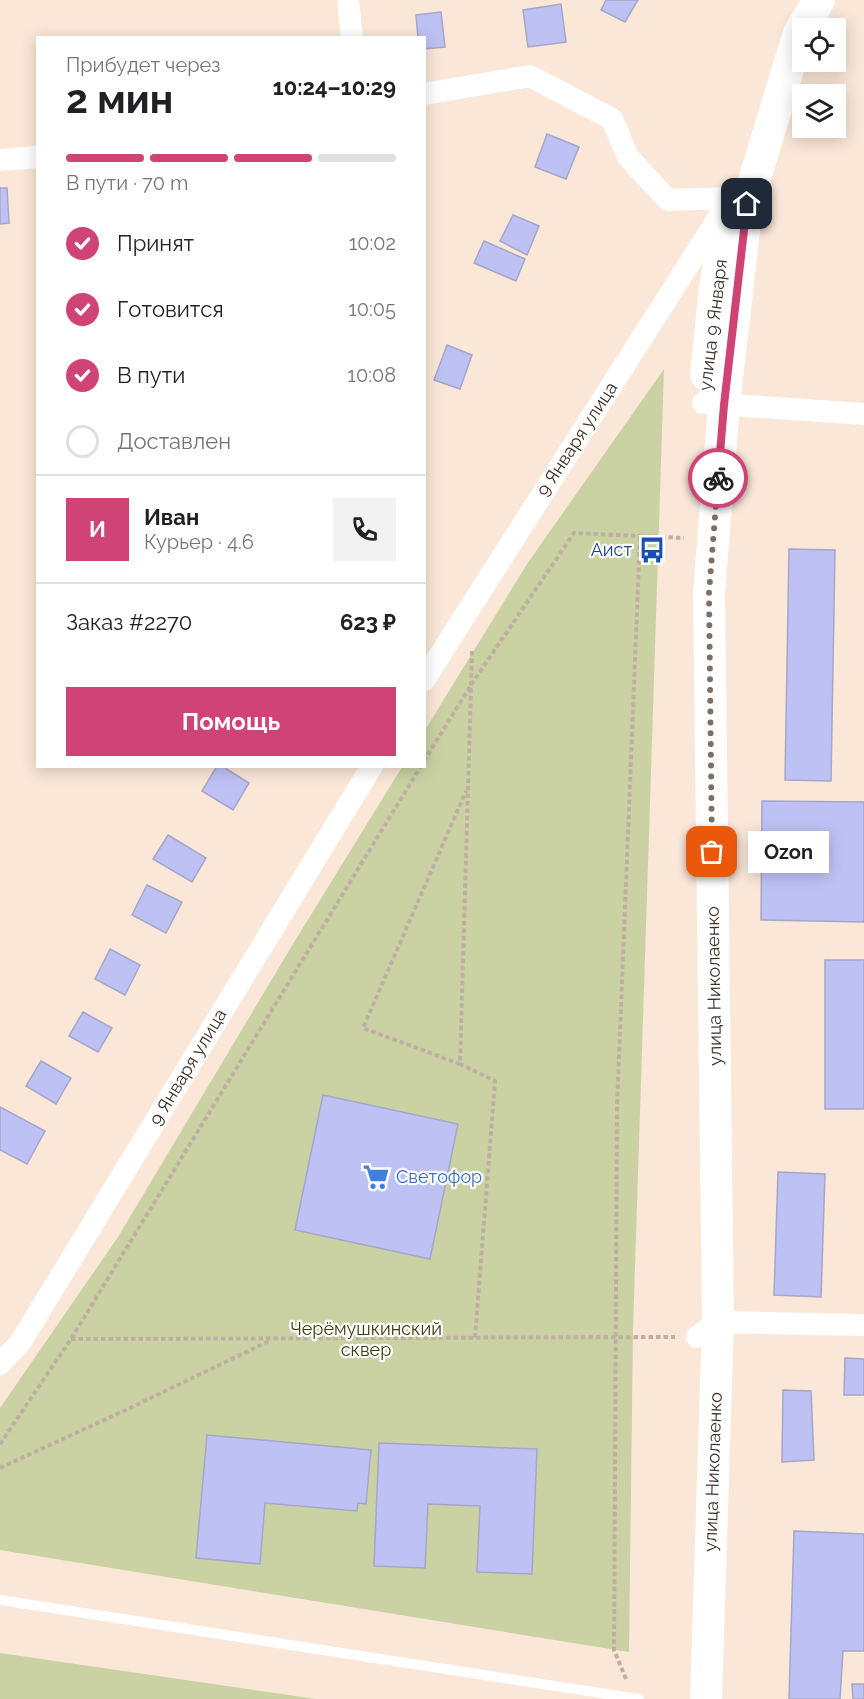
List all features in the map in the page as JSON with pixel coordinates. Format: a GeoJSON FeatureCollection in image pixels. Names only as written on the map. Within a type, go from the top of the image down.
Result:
{"type":"FeatureCollection","features":[{"type":"Feature","properties":{"kind":"main road","name":"улица 9 Января"},"geometry":{"type":"LineString","coordinates":[[695,547],[714,404],[715,288],[786,26],[800,0]]}},
{"type":"Feature","properties":{"kind":"main road","name":"улица 9 Января"},"geometry":{"type":"LineString","coordinates":[[739,201],[799,33],[819,0]]}},
{"type":"Feature","properties":{"kind":"main road","name":"улица Николаенко"},"geometry":{"type":"LineString","coordinates":[[706,1699],[709,593],[714,404]]}},
{"type":"Feature","properties":{"kind":"main road","name":"улица Николаенко"},"geometry":{"type":"LineString","coordinates":[[688,1699],[707,1329],[695,547]]}},
{"type":"Feature","properties":{"kind":"street"},"geometry":{"type":"LineString","coordinates":[[348,0],[352,36]]}},
{"type":"Feature","properties":{"kind":"street"},"geometry":{"type":"LineString","coordinates":[[426,94],[530,76],[612,119],[628,157],[668,200],[739,201]]}},
{"type":"Feature","properties":{"kind":"street"},"geometry":{"type":"LineString","coordinates":[[0,160],[36,157]]}},
{"type":"Feature","properties":{"kind":"street","name":"9 Января улица"},"geometry":{"type":"LineString","coordinates":[[426,677],[739,201]]}},
{"type":"Feature","properties":{"kind":"street"},"geometry":{"type":"LineString","coordinates":[[714,404],[864,414]]}},
{"type":"Feature","properties":{"kind":"street","name":"9 Января улица"},"geometry":{"type":"LineString","coordinates":[[0,1364],[20,1343],[371,768]]}},
{"type":"Feature","properties":{"kind":"street"},"geometry":{"type":"LineString","coordinates":[[707,1329],[864,1325]]}},
{"type":"Feature","properties":{"kind":"lane"},"geometry":{"type":"LineString","coordinates":[[0,1600],[636,1698]]}},
{"type":"Feature","properties":{"kind":"path"},"geometry":{"type":"LineString","coordinates":[[426,758],[471,685],[574,533],[640,536],[695,547]]}},
{"type":"Feature","properties":{"kind":"path"},"geometry":{"type":"LineString","coordinates":[[636,1698],[614,1650],[617,1106],[640,536]]}},
{"type":"Feature","properties":{"kind":"path"},"geometry":{"type":"LineString","coordinates":[[460,1064],[472,640]]}},
{"type":"Feature","properties":{"kind":"path"},"geometry":{"type":"LineString","coordinates":[[0,1444],[71,1340],[420,768]]}},
{"type":"Feature","properties":{"kind":"path"},"geometry":{"type":"LineString","coordinates":[[467,789],[363,1028],[460,1064],[495,1081],[475,1338]]}},
{"type":"Feature","properties":{"kind":"path"},"geometry":{"type":"LineString","coordinates":[[71,1340],[616,1337],[707,1329]]}},
{"type":"Feature","properties":{"kind":"path"},"geometry":{"type":"LineString","coordinates":[[0,1468],[274,1339]]}},
{"type":"Feature","properties":{"kind":"green space","name":"Черёмушкинский сквер"},"geometry":{"type":"Polygon","coordinates":[[[664,369],[633,1329],[629,1652],[0,1550],[0,1408],[118,1237],[401,768],[426,768],[426,728],[527,564],[664,369]]]}},
{"type":"Feature","properties":{"kind":"green space"},"geometry":{"type":"Polygon","coordinates":[[[0,1653],[316,1699],[0,1699],[0,1653]]]}},
{"type":"Feature","properties":{"kind":"building"},"geometry":{"type":"Polygon","coordinates":[[[606,0],[638,0],[625,22],[601,10],[606,0]]]}},
{"type":"Feature","properties":{"kind":"building"},"geometry":{"type":"Polygon","coordinates":[[[561,4],[566,42],[528,47],[523,10],[561,4]]]}},
{"type":"Feature","properties":{"kind":"building"},"geometry":{"type":"Polygon","coordinates":[[[441,12],[445,47],[426,49],[426,36],[418,36],[416,15],[441,12]]]}},
{"type":"Feature","properties":{"kind":"building"},"geometry":{"type":"Polygon","coordinates":[[[547,134],[579,147],[566,179],[535,167],[547,134]]]}},
{"type":"Feature","properties":{"kind":"building"},"geometry":{"type":"Polygon","coordinates":[[[0,188],[7,188],[9,223],[0,224],[0,188]]]}},
{"type":"Feature","properties":{"kind":"building"},"geometry":{"type":"Polygon","coordinates":[[[513,215],[539,226],[527,255],[500,241],[513,215]]]}},
{"type":"Feature","properties":{"kind":"building"},"geometry":{"type":"Polygon","coordinates":[[[484,241],[525,259],[516,281],[474,263],[484,241]]]}},
{"type":"Feature","properties":{"kind":"building"},"geometry":{"type":"Polygon","coordinates":[[[447,345],[472,355],[460,389],[434,380],[447,345]]]}},
{"type":"Feature","properties":{"kind":"building"},"geometry":{"type":"Polygon","coordinates":[[[789,549],[835,550],[831,781],[785,780],[789,549]]]}},
{"type":"Feature","properties":{"kind":"building"},"geometry":{"type":"Polygon","coordinates":[[[216,768],[225,768],[249,783],[233,810],[202,791],[216,768]]]}},
{"type":"Feature","properties":{"kind":"building"},"geometry":{"type":"Polygon","coordinates":[[[762,801],[864,802],[864,922],[761,920],[762,801]]]}},
{"type":"Feature","properties":{"kind":"building"},"geometry":{"type":"Polygon","coordinates":[[[168,835],[206,858],[192,882],[153,859],[168,835]]]}},
{"type":"Feature","properties":{"kind":"building"},"geometry":{"type":"Polygon","coordinates":[[[147,885],[182,902],[166,933],[132,915],[147,885]]]}},
{"type":"Feature","properties":{"kind":"building"},"geometry":{"type":"Polygon","coordinates":[[[110,949],[140,965],[125,995],[95,979],[110,949]]]}},
{"type":"Feature","properties":{"kind":"building"},"geometry":{"type":"Polygon","coordinates":[[[825,960],[864,960],[864,1109],[825,1109],[825,960]]]}},
{"type":"Feature","properties":{"kind":"building"},"geometry":{"type":"Polygon","coordinates":[[[83,1012],[112,1028],[98,1052],[69,1036],[83,1012]]]}},
{"type":"Feature","properties":{"kind":"building"},"geometry":{"type":"Polygon","coordinates":[[[41,1061],[71,1078],[56,1104],[26,1086],[41,1061]]]}},
{"type":"Feature","properties":{"kind":"building","name":"Светофор"},"geometry":{"type":"Polygon","coordinates":[[[323,1095],[458,1124],[430,1259],[295,1230],[323,1095]]]}},
{"type":"Feature","properties":{"kind":"building"},"geometry":{"type":"Polygon","coordinates":[[[0,1107],[45,1131],[27,1164],[0,1150],[0,1107]]]}},
{"type":"Feature","properties":{"kind":"building"},"geometry":{"type":"Polygon","coordinates":[[[778,1172],[825,1174],[821,1297],[774,1295],[778,1172]]]}},
{"type":"Feature","properties":{"kind":"building"},"geometry":{"type":"Polygon","coordinates":[[[845,1358],[864,1359],[864,1395],[844,1395],[845,1358]]]}},
{"type":"Feature","properties":{"kind":"building"},"geometry":{"type":"Polygon","coordinates":[[[783,1390],[811,1391],[814,1460],[782,1462],[783,1390]]]}},
{"type":"Feature","properties":{"kind":"building"},"geometry":{"type":"Polygon","coordinates":[[[207,1435],[371,1450],[366,1504],[358,1503],[357,1511],[265,1503],[260,1564],[196,1558],[207,1435]]]}},
{"type":"Feature","properties":{"kind":"building"},"geometry":{"type":"Polygon","coordinates":[[[379,1443],[537,1449],[532,1574],[477,1572],[480,1506],[428,1504],[425,1568],[374,1566],[379,1443]]]}},
{"type":"Feature","properties":{"kind":"building"},"geometry":{"type":"Polygon","coordinates":[[[794,1531],[864,1534],[864,1651],[843,1651],[840,1699],[789,1699],[794,1531]]]}},
{"type":"Feature","properties":{"kind":"building"},"geometry":{"type":"Polygon","coordinates":[[[852,1684],[864,1684],[864,1699],[853,1699],[852,1684]]]}},
{"type":"Feature","properties":{"kind":"way so far"},"geometry":{"type":"LineString","coordinates":[[712,852],[709,593],[718,478]]}},
{"type":"Feature","properties":{"kind":"place","name":"Аист"},"geometry":{"type":"Point","coordinates":[652,550]}},
{"type":"Feature","properties":{"kind":"place","name":"Ozon"},"geometry":{"type":"Point","coordinates":[712,852]}},
{"type":"Feature","properties":{"kind":"place","name":"Светофор"},"geometry":{"type":"Point","coordinates":[376,1177]}},
{"type":"Feature","properties":{"kind":"route"},"geometry":{"type":"LineString","coordinates":[[718,478],[747,204]]}}]}
